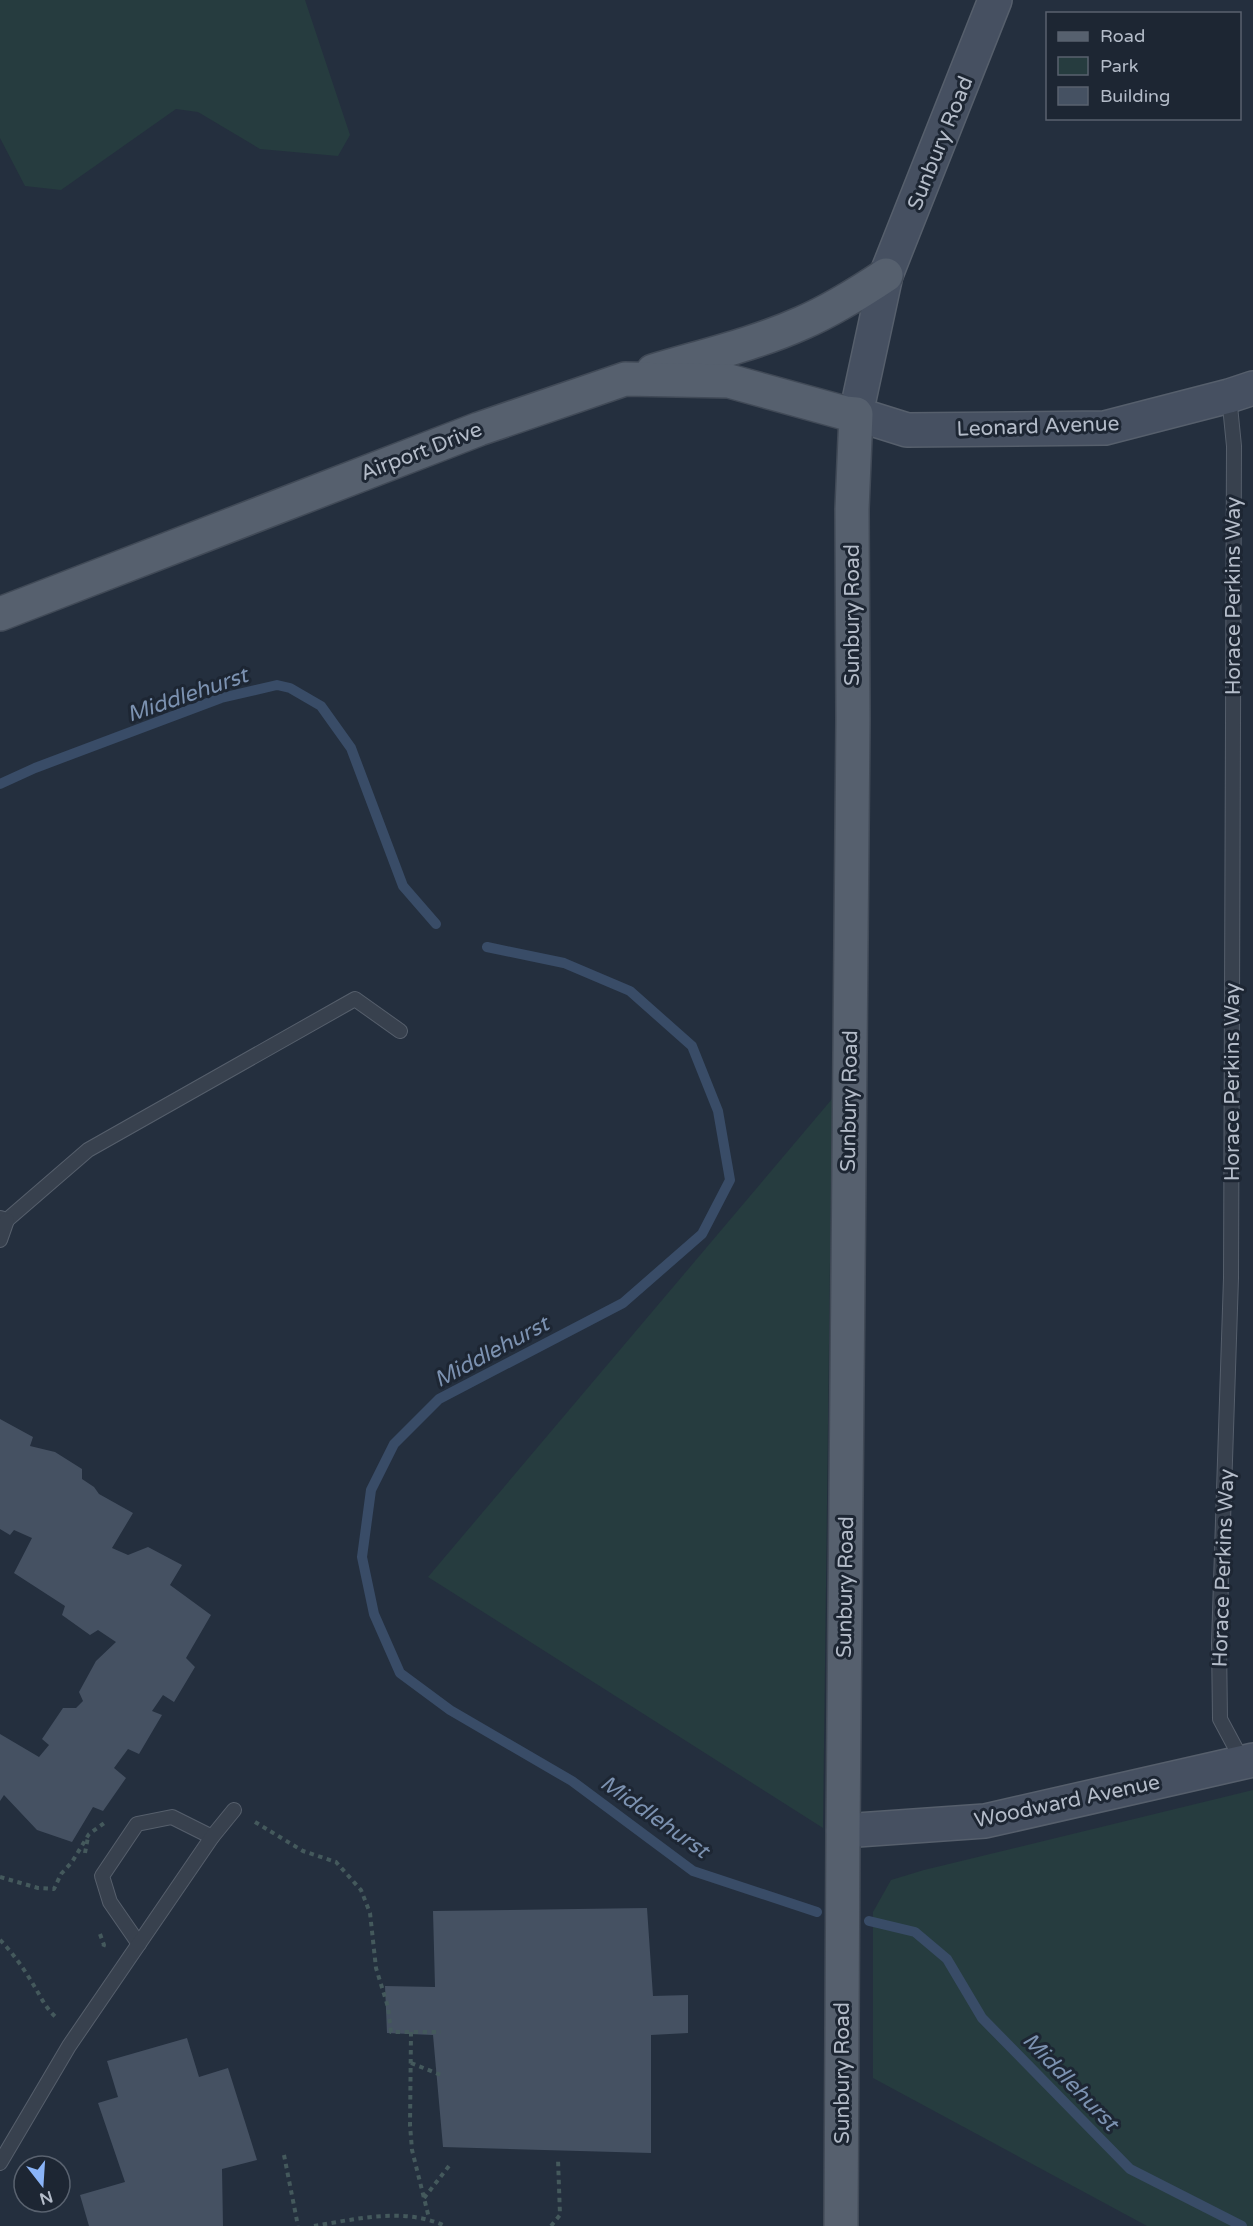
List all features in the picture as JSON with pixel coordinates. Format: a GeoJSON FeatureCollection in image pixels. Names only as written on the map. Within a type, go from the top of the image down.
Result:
{"type":"FeatureCollection","features":[{"type":"Feature","properties":{"kind":"main road"},"geometry":{"type":"LineString","coordinates":[[625,379],[801,324],[842,304],[886,275]]}},
{"type":"Feature","properties":{"kind":"main road","name":"Airport Drive"},"geometry":{"type":"LineString","coordinates":[[0,614],[479,429],[625,379],[729,381],[856,414]]}},
{"type":"Feature","properties":{"kind":"main road","name":"Sunbury Road"},"geometry":{"type":"LineString","coordinates":[[841,2226],[853,719],[852,509],[856,414]]}},
{"type":"Feature","properties":{"kind":"street","name":"Sunbury Road"},"geometry":{"type":"LineString","coordinates":[[856,414],[886,275],[995,0]]}},
{"type":"Feature","properties":{"kind":"street","name":"Leonard Avenue"},"geometry":{"type":"LineString","coordinates":[[856,414],[907,430],[1105,428],[1241,392]]}},
{"type":"Feature","properties":{"kind":"street","name":"Woodward Avenue"},"geometry":{"type":"LineString","coordinates":[[843,1831],[985,1821],[1248,1761]]}},
{"type":"Feature","properties":{"kind":"lane","name":"Horace Perkins Way"},"geometry":{"type":"LineString","coordinates":[[1241,392],[1234,446],[1231,1278],[1220,1719],[1248,1761]]}},
{"type":"Feature","properties":{"kind":"lane"},"geometry":{"type":"LineString","coordinates":[[0,1240],[4,1219],[88,1150],[354,999],[400,1031]]}},
{"type":"Feature","properties":{"kind":"lane"},"geometry":{"type":"LineString","coordinates":[[0,2163],[69,2046],[212,1837],[234,1810]]}},
{"type":"Feature","properties":{"kind":"lane"},"geometry":{"type":"LineString","coordinates":[[139,1944],[110,1902],[102,1876],[137,1824],[172,1817],[212,1837]]}},
{"type":"Feature","properties":{"kind":"path"},"geometry":{"type":"LineString","coordinates":[[234,1810],[303,1851],[336,1862],[361,1890],[370,1913],[375,1968],[388,2007],[391,2032],[441,2032]]}},
{"type":"Feature","properties":{"kind":"path"},"geometry":{"type":"LineString","coordinates":[[0,1877],[38,1888],[54,1888],[89,1834],[83,1862]]}},
{"type":"Feature","properties":{"kind":"path"},"geometry":{"type":"LineString","coordinates":[[97,1924],[104,1946],[99,1959]]}},
{"type":"Feature","properties":{"kind":"path"},"geometry":{"type":"LineString","coordinates":[[0,1940],[16,1958],[46,2009],[58,2020],[61,2014]]}},
{"type":"Feature","properties":{"kind":"path"},"geometry":{"type":"LineString","coordinates":[[411,2032],[412,2150],[429,2218]]}},
{"type":"Feature","properties":{"kind":"path"},"geometry":{"type":"LineString","coordinates":[[411,2063],[441,2075]]}},
{"type":"Feature","properties":{"kind":"path"},"geometry":{"type":"LineString","coordinates":[[284,2155],[298,2226]]}},
{"type":"Feature","properties":{"kind":"path"},"geometry":{"type":"LineString","coordinates":[[551,2226],[560,2215],[558,2159]]}},
{"type":"Feature","properties":{"kind":"path"},"geometry":{"type":"LineString","coordinates":[[424,2199],[449,2166]]}},
{"type":"Feature","properties":{"kind":"path"},"geometry":{"type":"LineString","coordinates":[[314,2226],[409,2215],[429,2218],[444,2226]]}},
{"type":"Feature","properties":{"kind":"green space"},"geometry":{"type":"Polygon","coordinates":[[[0,0],[305,0],[350,135],[338,156],[260,149],[198,112],[176,109],[61,190],[25,186],[0,138],[0,0]]]}},
{"type":"Feature","properties":{"kind":"green space"},"geometry":{"type":"Polygon","coordinates":[[[832,1099],[823,1828],[428,1577],[832,1099]]]}},
{"type":"Feature","properties":{"kind":"green space"},"geometry":{"type":"Polygon","coordinates":[[[1253,1790],[1253,2226],[1147,2226],[873,2078],[873,1912],[891,1880],[1253,1790]]]}},
{"type":"Feature","properties":{"kind":"building"},"geometry":{"type":"Polygon","coordinates":[[[0,1419],[33,1437],[30,1446],[55,1452],[82,1469],[82,1479],[94,1487],[99,1494],[133,1513],[112,1548],[128,1555],[148,1547],[182,1565],[170,1585],[211,1615],[186,1658],[195,1667],[174,1702],[163,1695],[152,1711],[162,1715],[139,1754],[128,1749],[114,1768],[126,1778],[103,1811],[93,1807],[72,1842],[37,1830],[4,1795],[0,1801],[0,1734],[39,1757],[49,1745],[42,1739],[63,1708],[76,1708],[83,1701],[79,1692],[96,1661],[116,1642],[98,1630],[90,1635],[62,1615],[65,1606],[14,1573],[32,1538],[14,1530],[10,1535],[0,1529],[0,1419]]]}},
{"type":"Feature","properties":{"kind":"building"},"geometry":{"type":"Polygon","coordinates":[[[647,1908],[653,1996],[688,1995],[688,2033],[651,2035],[651,2153],[443,2147],[433,2035],[387,2033],[385,1986],[435,1987],[433,1911],[647,1908]]]}},
{"type":"Feature","properties":{"kind":"building"},"geometry":{"type":"Polygon","coordinates":[[[187,2038],[199,2077],[228,2068],[257,2160],[222,2169],[223,2226],[89,2226],[80,2195],[125,2182],[98,2103],[118,2097],[107,2061],[187,2038]]]}},
{"type":"Feature","properties":{"kind":"waterway","name":"Middlehurst"},"geometry":{"type":"LineString","coordinates":[[0,784],[35,768],[221,698],[277,685],[290,688],[321,706],[351,748],[403,886],[436,924]]}},
{"type":"Feature","properties":{"kind":"waterway","name":"Middlehurst"},"geometry":{"type":"LineString","coordinates":[[487,947],[564,963],[630,991],[692,1046],[718,1111],[730,1180],[702,1234],[623,1303],[439,1399],[394,1444],[371,1490],[362,1557],[374,1614],[400,1673],[450,1710],[572,1781],[693,1871],[817,1912]]}},
{"type":"Feature","properties":{"kind":"waterway","name":"Middlehurst"},"geometry":{"type":"LineString","coordinates":[[869,1921],[915,1932],[947,1959],[982,2018],[1130,2169],[1242,2226]]}}]}
